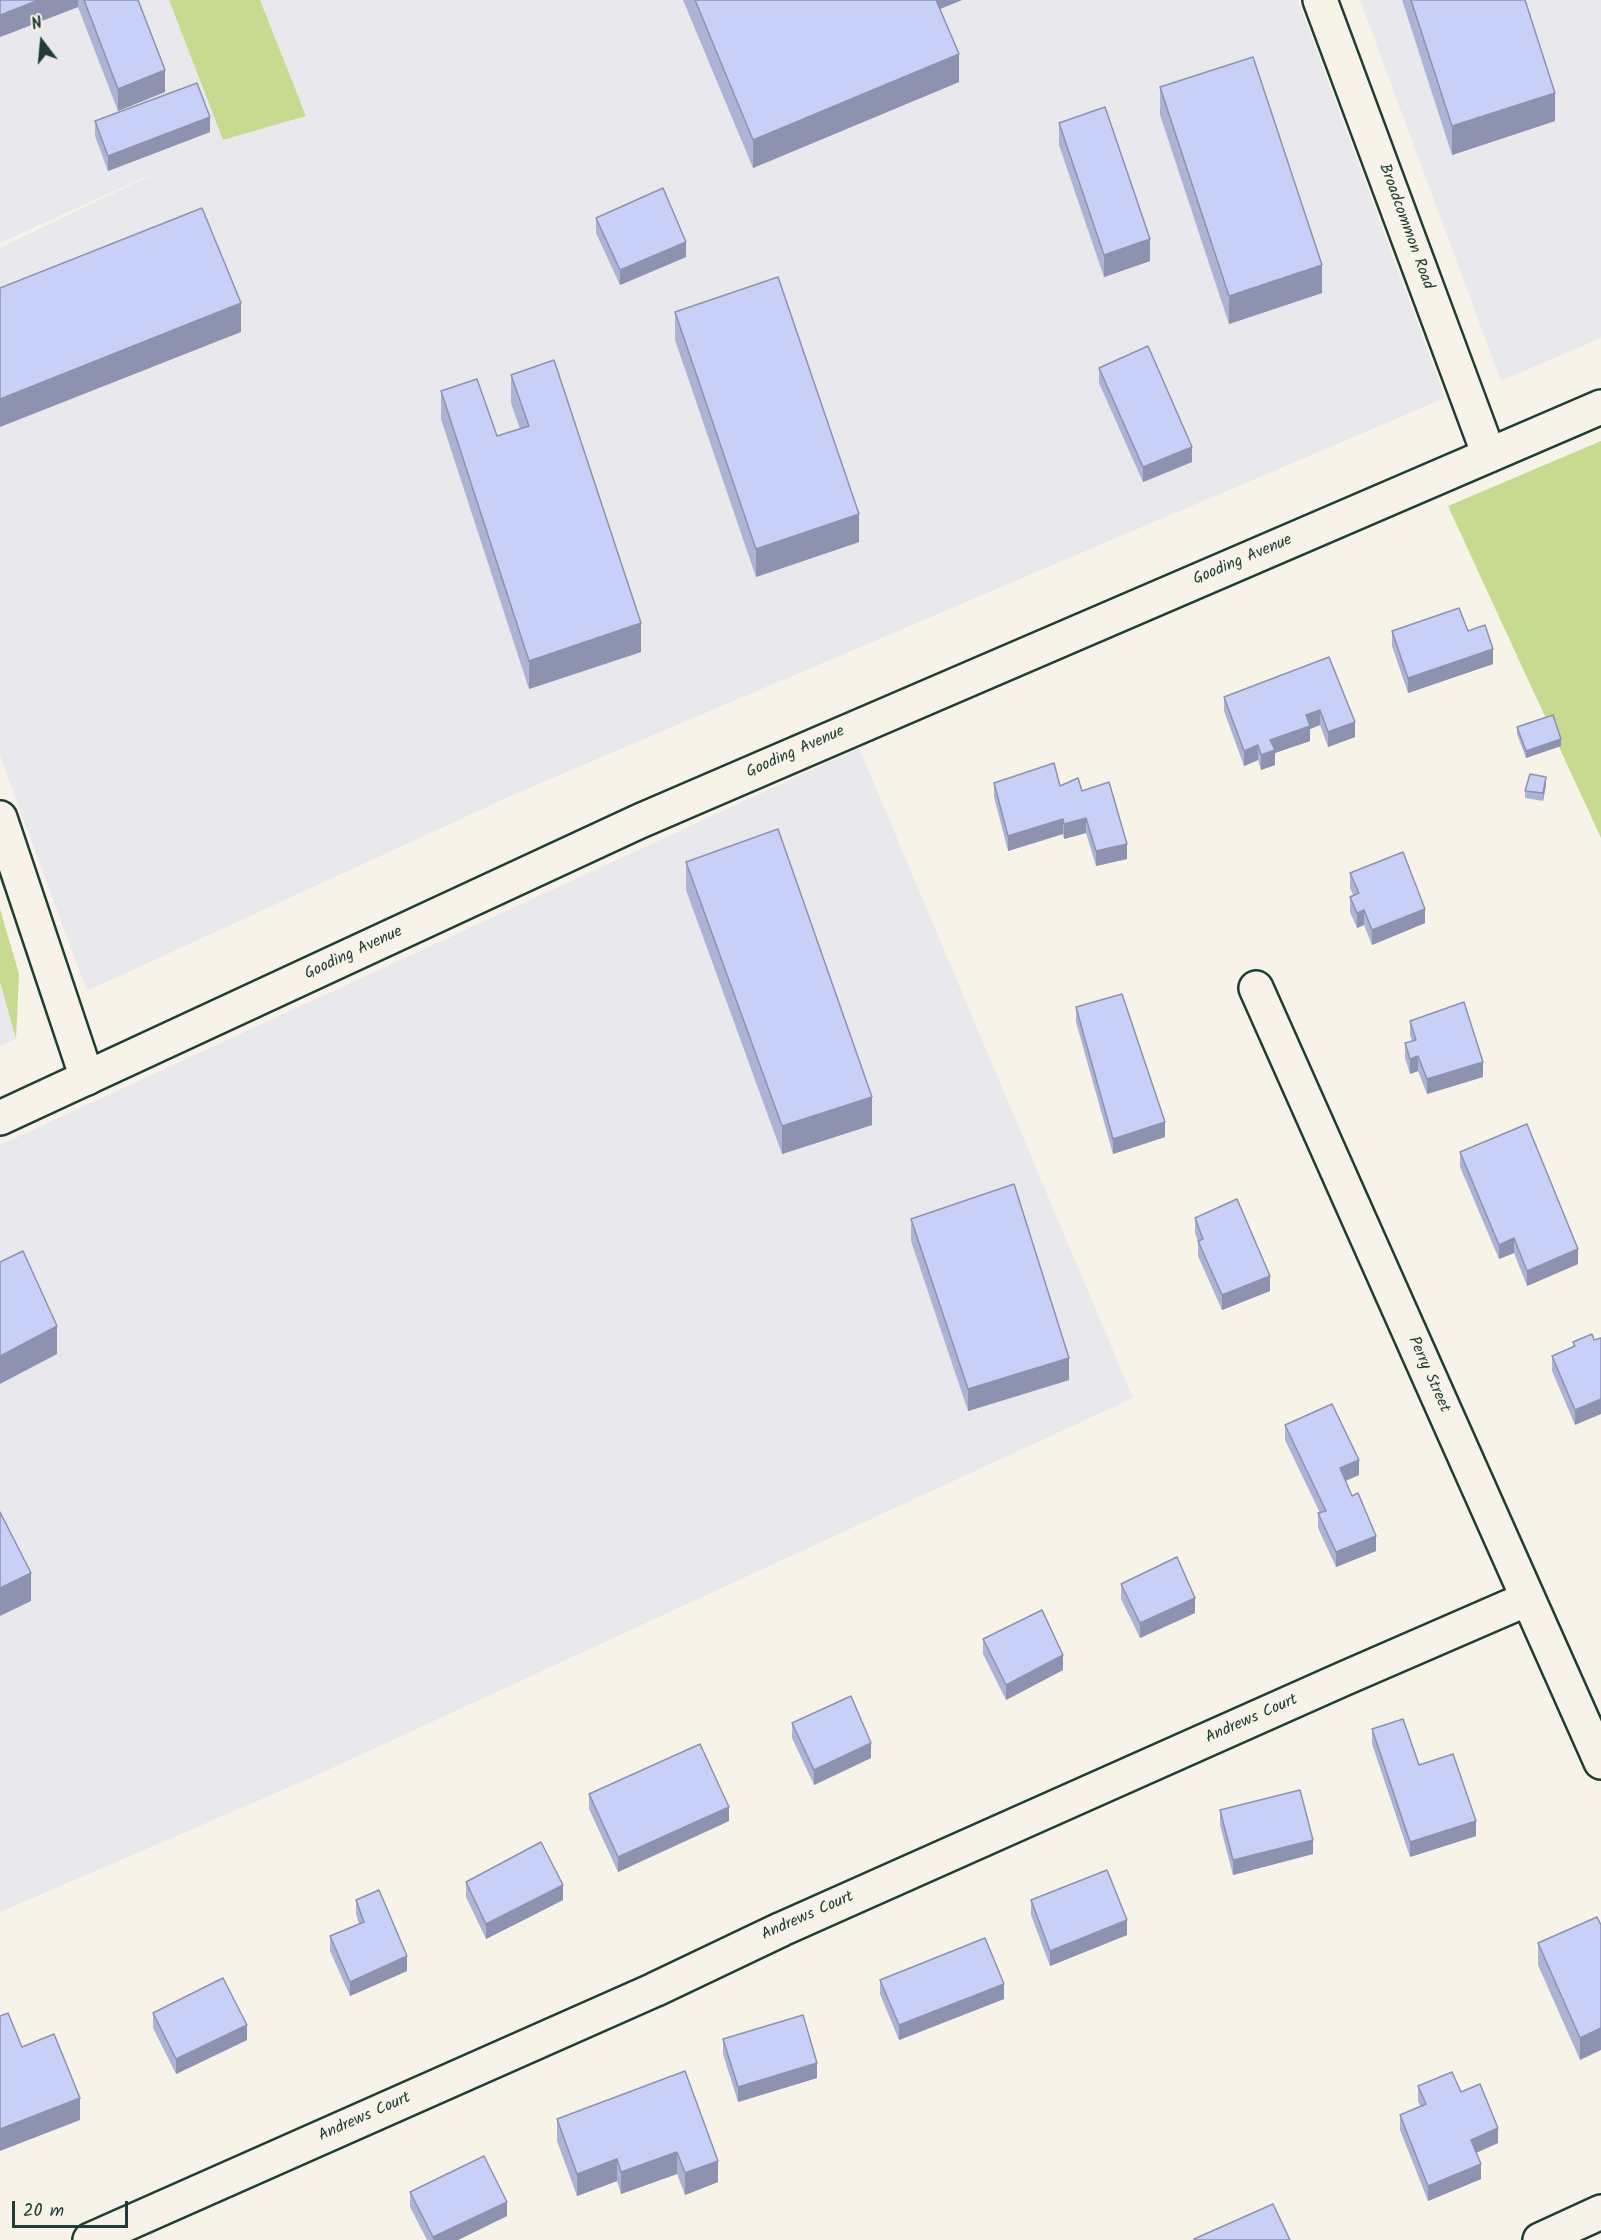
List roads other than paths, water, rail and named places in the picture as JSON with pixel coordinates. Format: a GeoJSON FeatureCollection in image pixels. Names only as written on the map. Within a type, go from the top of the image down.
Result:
{"type":"FeatureCollection","features":[{"type":"Feature","properties":{"kind":"street","name":"Broadcommon Road"},"geometry":{"type":"LineString","coordinates":[[1320,0],[1489,454]]}},
{"type":"Feature","properties":{"kind":"street","name":"Gooding Avenue"},"geometry":{"type":"LineString","coordinates":[[0,1118],[640,821],[1601,407]]}},
{"type":"Feature","properties":{"kind":"street"},"geometry":{"type":"LineString","coordinates":[[0,818],[87,1078]]}},
{"type":"Feature","properties":{"kind":"street","name":"Perry Street"},"geometry":{"type":"LineString","coordinates":[[1256,988],[1601,1762]]}},
{"type":"Feature","properties":{"kind":"street","name":"Andrews Court"},"geometry":{"type":"LineString","coordinates":[[90,2240],[654,1990],[825,1909],[1527,1599]]}},
{"type":"Feature","properties":{"kind":"street"},"geometry":{"type":"LineString","coordinates":[[1540,2240],[1601,2212]]}}]}
